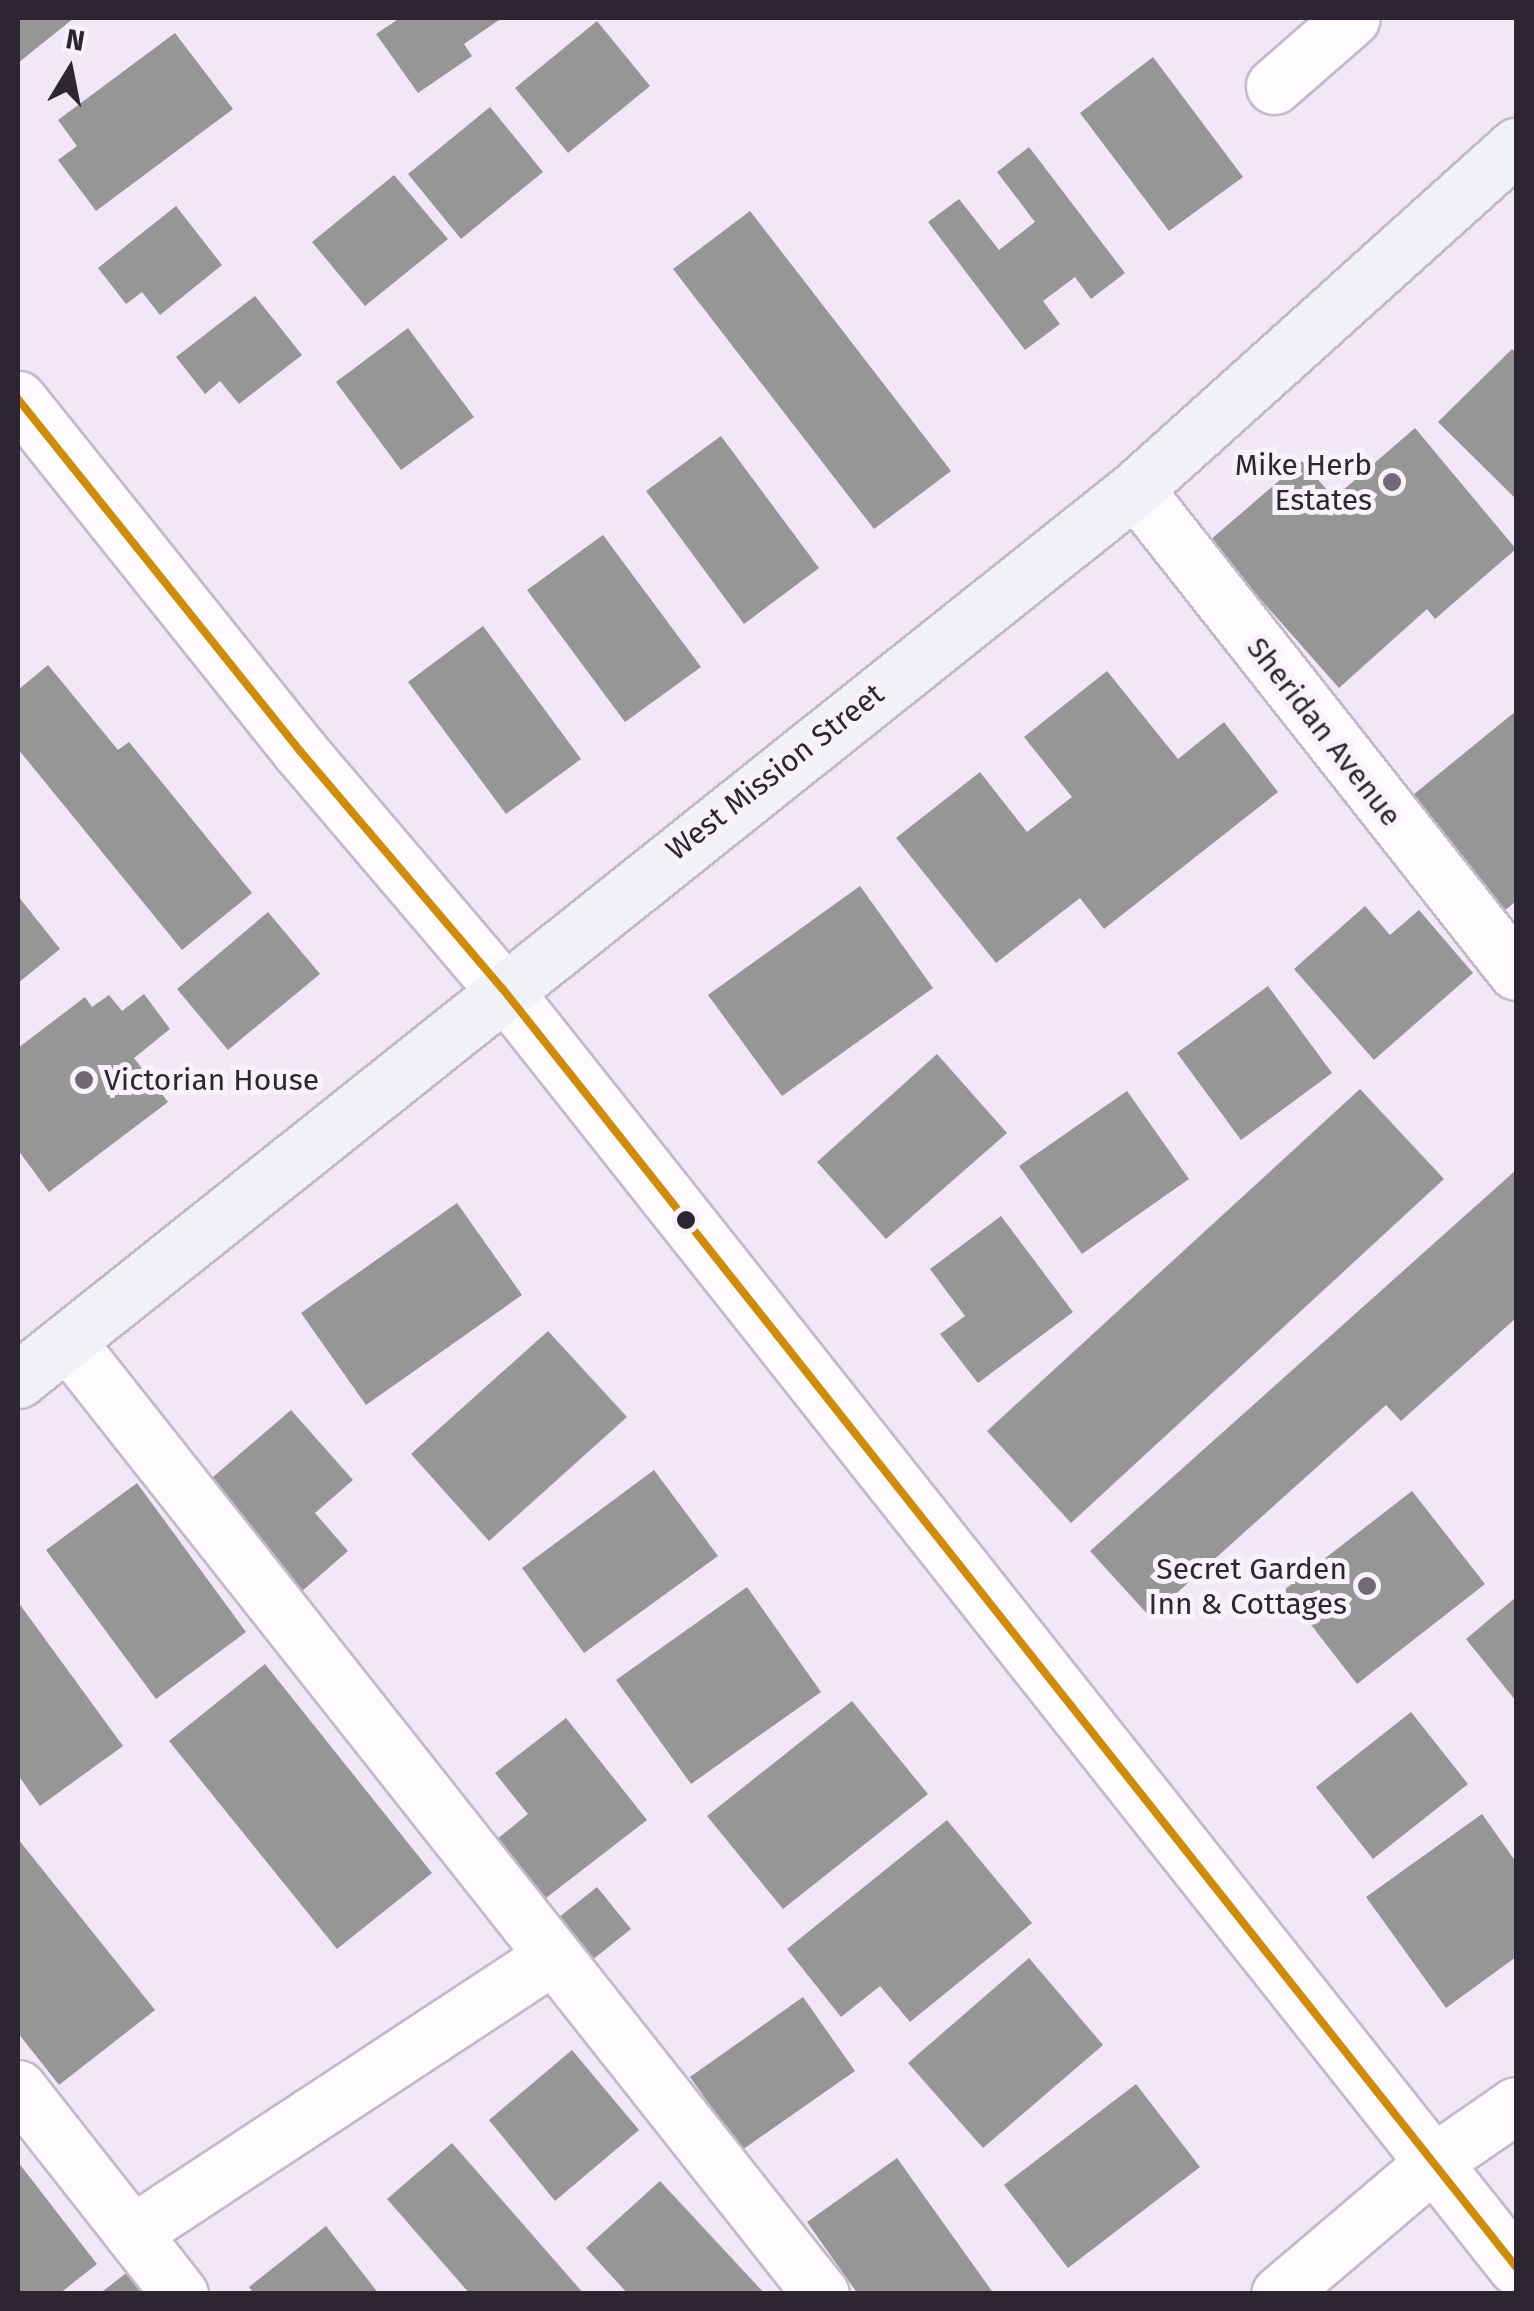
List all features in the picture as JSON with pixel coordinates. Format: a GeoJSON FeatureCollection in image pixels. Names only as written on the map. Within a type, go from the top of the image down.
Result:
{"type":"FeatureCollection","features":[{"type":"Feature","properties":{"kind":"main road","name":"West Mission Street"},"geometry":{"type":"LineString","coordinates":[[18,1380],[502,988],[1135,489],[1516,146]]}},
{"type":"Feature","properties":{"kind":"street"},"geometry":{"type":"LineString","coordinates":[[1274,86],[1352,18]]}},
{"type":"Feature","properties":{"kind":"street"},"geometry":{"type":"LineString","coordinates":[[18,398],[300,751],[502,988],[1516,2267]]}},
{"type":"Feature","properties":{"kind":"street","name":"Sheridan Avenue"},"geometry":{"type":"LineString","coordinates":[[1135,489],[1516,972]]}},
{"type":"Feature","properties":{"kind":"street"},"geometry":{"type":"LineString","coordinates":[[67,1341],[822,2294]]}},
{"type":"Feature","properties":{"kind":"street"},"geometry":{"type":"LineString","coordinates":[[132,2233],[553,1956]]}},
{"type":"Feature","properties":{"kind":"street"},"geometry":{"type":"LineString","coordinates":[[18,2088],[180,2294]]}},
{"type":"Feature","properties":{"kind":"street"},"geometry":{"type":"LineString","coordinates":[[1280,2294],[1435,2162],[1516,2104]]}},
{"type":"Feature","properties":{"kind":"building"},"geometry":{"type":"Polygon","coordinates":[[[18,18],[74,18],[18,63],[18,18]]]}},
{"type":"Feature","properties":{"kind":"building"},"geometry":{"type":"Polygon","coordinates":[[[400,18],[502,18],[464,44],[472,56],[418,93],[376,34],[400,18]]]}},
{"type":"Feature","properties":{"kind":"building"},"geometry":{"type":"Polygon","coordinates":[[[597,21],[650,86],[568,153],[515,88],[597,21]]]}},
{"type":"Feature","properties":{"kind":"building"},"geometry":{"type":"Polygon","coordinates":[[[175,33],[233,109],[96,211],[58,160],[77,146],[58,120],[175,33]]]}},
{"type":"Feature","properties":{"kind":"building"},"geometry":{"type":"Polygon","coordinates":[[[1153,57],[1243,177],[1169,231],[1080,113],[1153,57]]]}},
{"type":"Feature","properties":{"kind":"building"},"geometry":{"type":"Polygon","coordinates":[[[490,107],[543,172],[461,239],[408,174],[490,107]]]}},
{"type":"Feature","properties":{"kind":"building"},"geometry":{"type":"Polygon","coordinates":[[[1029,147],[1125,273],[1091,299],[1075,277],[1043,301],[1060,324],[1025,350],[928,222],[959,199],[999,250],[1035,222],[997,172],[1029,147]]]}},
{"type":"Feature","properties":{"kind":"building"},"geometry":{"type":"Polygon","coordinates":[[[394,175],[448,239],[365,306],[312,242],[394,175]]]}},
{"type":"Feature","properties":{"kind":"building"},"geometry":{"type":"Polygon","coordinates":[[[176,206],[222,265],[160,315],[142,292],[126,304],[98,268],[176,206]]]}},
{"type":"Feature","properties":{"kind":"building"},"geometry":{"type":"Polygon","coordinates":[[[750,211],[951,471],[874,529],[673,269],[750,211]]]}},
{"type":"Feature","properties":{"kind":"building"},"geometry":{"type":"Polygon","coordinates":[[[255,296],[302,355],[239,404],[220,381],[205,394],[176,357],[255,296]]]}},
{"type":"Feature","properties":{"kind":"building"},"geometry":{"type":"Polygon","coordinates":[[[408,328],[474,417],[401,470],[336,382],[408,328]]]}},
{"type":"Feature","properties":{"kind":"building"},"geometry":{"type":"Polygon","coordinates":[[[1512,349],[1516,353],[1516,499],[1438,422],[1512,349]]]}},
{"type":"Feature","properties":{"kind":"building"},"geometry":{"type":"Polygon","coordinates":[[[1415,428],[1516,549],[1435,619],[1427,609],[1339,688],[1209,541],[1302,461],[1334,498],[1415,428]]]}},
{"type":"Feature","properties":{"kind":"building"},"geometry":{"type":"Polygon","coordinates":[[[721,436],[819,568],[744,624],[646,491],[721,436]]]}},
{"type":"Feature","properties":{"kind":"building"},"geometry":{"type":"Polygon","coordinates":[[[603,535],[701,667],[625,722],[527,590],[603,535]]]}},
{"type":"Feature","properties":{"kind":"building"},"geometry":{"type":"Polygon","coordinates":[[[483,626],[581,759],[506,814],[408,682],[483,626]]]}},
{"type":"Feature","properties":{"kind":"building"},"geometry":{"type":"Polygon","coordinates":[[[48,665],[118,750],[129,742],[252,893],[182,950],[18,749],[18,690],[48,665]]]}},
{"type":"Feature","properties":{"kind":"building"},"geometry":{"type":"Polygon","coordinates":[[[1107,671],[1178,759],[1224,722],[1278,792],[1104,929],[1080,898],[996,963],[896,838],[980,772],[1027,832],[1072,797],[1024,737],[1107,671]]]}},
{"type":"Feature","properties":{"kind":"building"},"geometry":{"type":"Polygon","coordinates":[[[1516,711],[1516,901],[1502,913],[1408,799],[1516,711]]]}},
{"type":"Feature","properties":{"kind":"building"},"geometry":{"type":"Polygon","coordinates":[[[860,886],[933,988],[782,1096],[708,995],[860,886]]]}},
{"type":"Feature","properties":{"kind":"building"},"geometry":{"type":"Polygon","coordinates":[[[18,896],[60,949],[18,983],[18,896]]]}},
{"type":"Feature","properties":{"kind":"building"},"geometry":{"type":"Polygon","coordinates":[[[1365,906],[1390,935],[1419,910],[1473,973],[1374,1060],[1294,969],[1365,906]]]}},
{"type":"Feature","properties":{"kind":"building"},"geometry":{"type":"Polygon","coordinates":[[[268,912],[320,974],[228,1050],[177,989],[268,912]]]}},
{"type":"Feature","properties":{"kind":"building"},"geometry":{"type":"Polygon","coordinates":[[[1268,986],[1332,1073],[1241,1140],[1177,1053],[1268,986]]]}},
{"type":"Feature","properties":{"kind":"building","name":"Victorian House"},"geometry":{"type":"Polygon","coordinates":[[[144,994],[170,1029],[134,1058],[168,1102],[49,1192],[18,1150],[18,1048],[85,997],[92,1007],[109,995],[122,1011],[144,994]]]}},
{"type":"Feature","properties":{"kind":"building"},"geometry":{"type":"Polygon","coordinates":[[[937,1054],[1007,1133],[886,1239],[817,1162],[937,1054]]]}},
{"type":"Feature","properties":{"kind":"building"},"geometry":{"type":"Polygon","coordinates":[[[1360,1089],[1444,1179],[1071,1523],[987,1431],[1360,1089]]]}},
{"type":"Feature","properties":{"kind":"building"},"geometry":{"type":"Polygon","coordinates":[[[1127,1091],[1189,1179],[1082,1254],[1019,1166],[1127,1091]]]}},
{"type":"Feature","properties":{"kind":"building"},"geometry":{"type":"Polygon","coordinates":[[[1516,1170],[1516,1318],[1401,1421],[1386,1405],[1150,1617],[1090,1551],[1516,1170]]]}},
{"type":"Feature","properties":{"kind":"building"},"geometry":{"type":"Polygon","coordinates":[[[457,1203],[522,1295],[366,1405],[301,1313],[457,1203]]]}},
{"type":"Feature","properties":{"kind":"building"},"geometry":{"type":"Polygon","coordinates":[[[1001,1216],[1073,1312],[978,1383],[940,1334],[965,1316],[930,1269],[1001,1216]]]}},
{"type":"Feature","properties":{"kind":"building"},"geometry":{"type":"Polygon","coordinates":[[[548,1331],[627,1417],[489,1541],[411,1454],[548,1331]]]}},
{"type":"Feature","properties":{"kind":"building"},"geometry":{"type":"Polygon","coordinates":[[[291,1410],[353,1480],[315,1513],[348,1551],[301,1592],[206,1483],[291,1410]]]}},
{"type":"Feature","properties":{"kind":"building"},"geometry":{"type":"Polygon","coordinates":[[[654,1470],[718,1556],[584,1653],[522,1568],[654,1470]]]}},
{"type":"Feature","properties":{"kind":"building"},"geometry":{"type":"Polygon","coordinates":[[[137,1483],[246,1632],[156,1699],[46,1550],[137,1483]]]}},
{"type":"Feature","properties":{"kind":"building"},"geometry":{"type":"Polygon","coordinates":[[[1412,1491],[1485,1584],[1357,1684],[1284,1590],[1412,1491]]]}},
{"type":"Feature","properties":{"kind":"building"},"geometry":{"type":"Polygon","coordinates":[[[747,1587],[821,1692],[691,1784],[616,1680],[747,1587]]]}},
{"type":"Feature","properties":{"kind":"building"},"geometry":{"type":"Polygon","coordinates":[[[1516,1597],[1516,1701],[1466,1639],[1516,1597]]]}},
{"type":"Feature","properties":{"kind":"building"},"geometry":{"type":"Polygon","coordinates":[[[18,1602],[123,1746],[40,1806],[18,1775],[18,1602]]]}},
{"type":"Feature","properties":{"kind":"building"},"geometry":{"type":"Polygon","coordinates":[[[265,1664],[432,1873],[337,1949],[169,1741],[265,1664]]]}},
{"type":"Feature","properties":{"kind":"building"},"geometry":{"type":"Polygon","coordinates":[[[852,1701],[928,1794],[783,1909],[707,1816],[852,1701]]]}},
{"type":"Feature","properties":{"kind":"building"},"geometry":{"type":"Polygon","coordinates":[[[1411,1712],[1468,1784],[1373,1859],[1316,1787],[1411,1712]]]}},
{"type":"Feature","properties":{"kind":"building"},"geometry":{"type":"Polygon","coordinates":[[[566,1718],[647,1820],[533,1908],[486,1848],[528,1814],[495,1773],[566,1718]]]}},
{"type":"Feature","properties":{"kind":"building"},"geometry":{"type":"Polygon","coordinates":[[[1482,1814],[1516,1862],[1516,1957],[1446,2008],[1366,1897],[1482,1814]]]}},
{"type":"Feature","properties":{"kind":"building"},"geometry":{"type":"Polygon","coordinates":[[[947,1820],[1032,1923],[910,2022],[880,1986],[841,2017],[787,1949],[947,1820]]]}},
{"type":"Feature","properties":{"kind":"building"},"geometry":{"type":"Polygon","coordinates":[[[18,1839],[155,2010],[59,2085],[18,2033],[18,1839]]]}},
{"type":"Feature","properties":{"kind":"building"},"geometry":{"type":"Polygon","coordinates":[[[597,1887],[631,1929],[587,1964],[553,1922],[597,1887]]]}},
{"type":"Feature","properties":{"kind":"building"},"geometry":{"type":"Polygon","coordinates":[[[1029,1958],[1103,2045],[983,2148],[908,2063],[1029,1958]]]}},
{"type":"Feature","properties":{"kind":"building"},"geometry":{"type":"Polygon","coordinates":[[[803,1997],[855,2071],[742,2150],[690,2077],[803,1997]]]}},
{"type":"Feature","properties":{"kind":"building"},"geometry":{"type":"Polygon","coordinates":[[[572,2050],[639,2130],[555,2201],[489,2120],[572,2050]]]}},
{"type":"Feature","properties":{"kind":"building"},"geometry":{"type":"Polygon","coordinates":[[[1136,2084],[1200,2167],[1068,2268],[1004,2185],[1136,2084]]]}},
{"type":"Feature","properties":{"kind":"building"},"geometry":{"type":"Polygon","coordinates":[[[452,2143],[584,2294],[470,2294],[387,2199],[452,2143]]]}},
{"type":"Feature","properties":{"kind":"building"},"geometry":{"type":"Polygon","coordinates":[[[897,2158],[994,2294],[858,2294],[807,2222],[897,2158]]]}},
{"type":"Feature","properties":{"kind":"building"},"geometry":{"type":"Polygon","coordinates":[[[18,2162],[97,2264],[59,2294],[18,2294],[18,2162]]]}},
{"type":"Feature","properties":{"kind":"building"},"geometry":{"type":"Polygon","coordinates":[[[660,2181],[765,2294],[628,2294],[586,2248],[660,2181]]]}},
{"type":"Feature","properties":{"kind":"building"},"geometry":{"type":"Polygon","coordinates":[[[326,2226],[379,2294],[254,2294],[249,2287],[326,2226]]]}},
{"type":"Feature","properties":{"kind":"building"},"geometry":{"type":"Polygon","coordinates":[[[129,2271],[147,2294],[99,2294],[129,2271]]]}},
{"type":"Feature","properties":{"kind":"transit line"},"geometry":{"type":"LineString","coordinates":[[18,399],[300,751],[502,988],[1516,2267]]}},
{"type":"Feature","properties":{"kind":"place","name":"Mike Herb Estates"},"geometry":{"type":"Point","coordinates":[1392,482]}},
{"type":"Feature","properties":{"kind":"place","name":"Victorian House"},"geometry":{"type":"Point","coordinates":[84,1080]}},
{"type":"Feature","properties":{"kind":"place","name":"Secret Garden Inn & Cottages"},"geometry":{"type":"Point","coordinates":[1367,1586]}}]}
